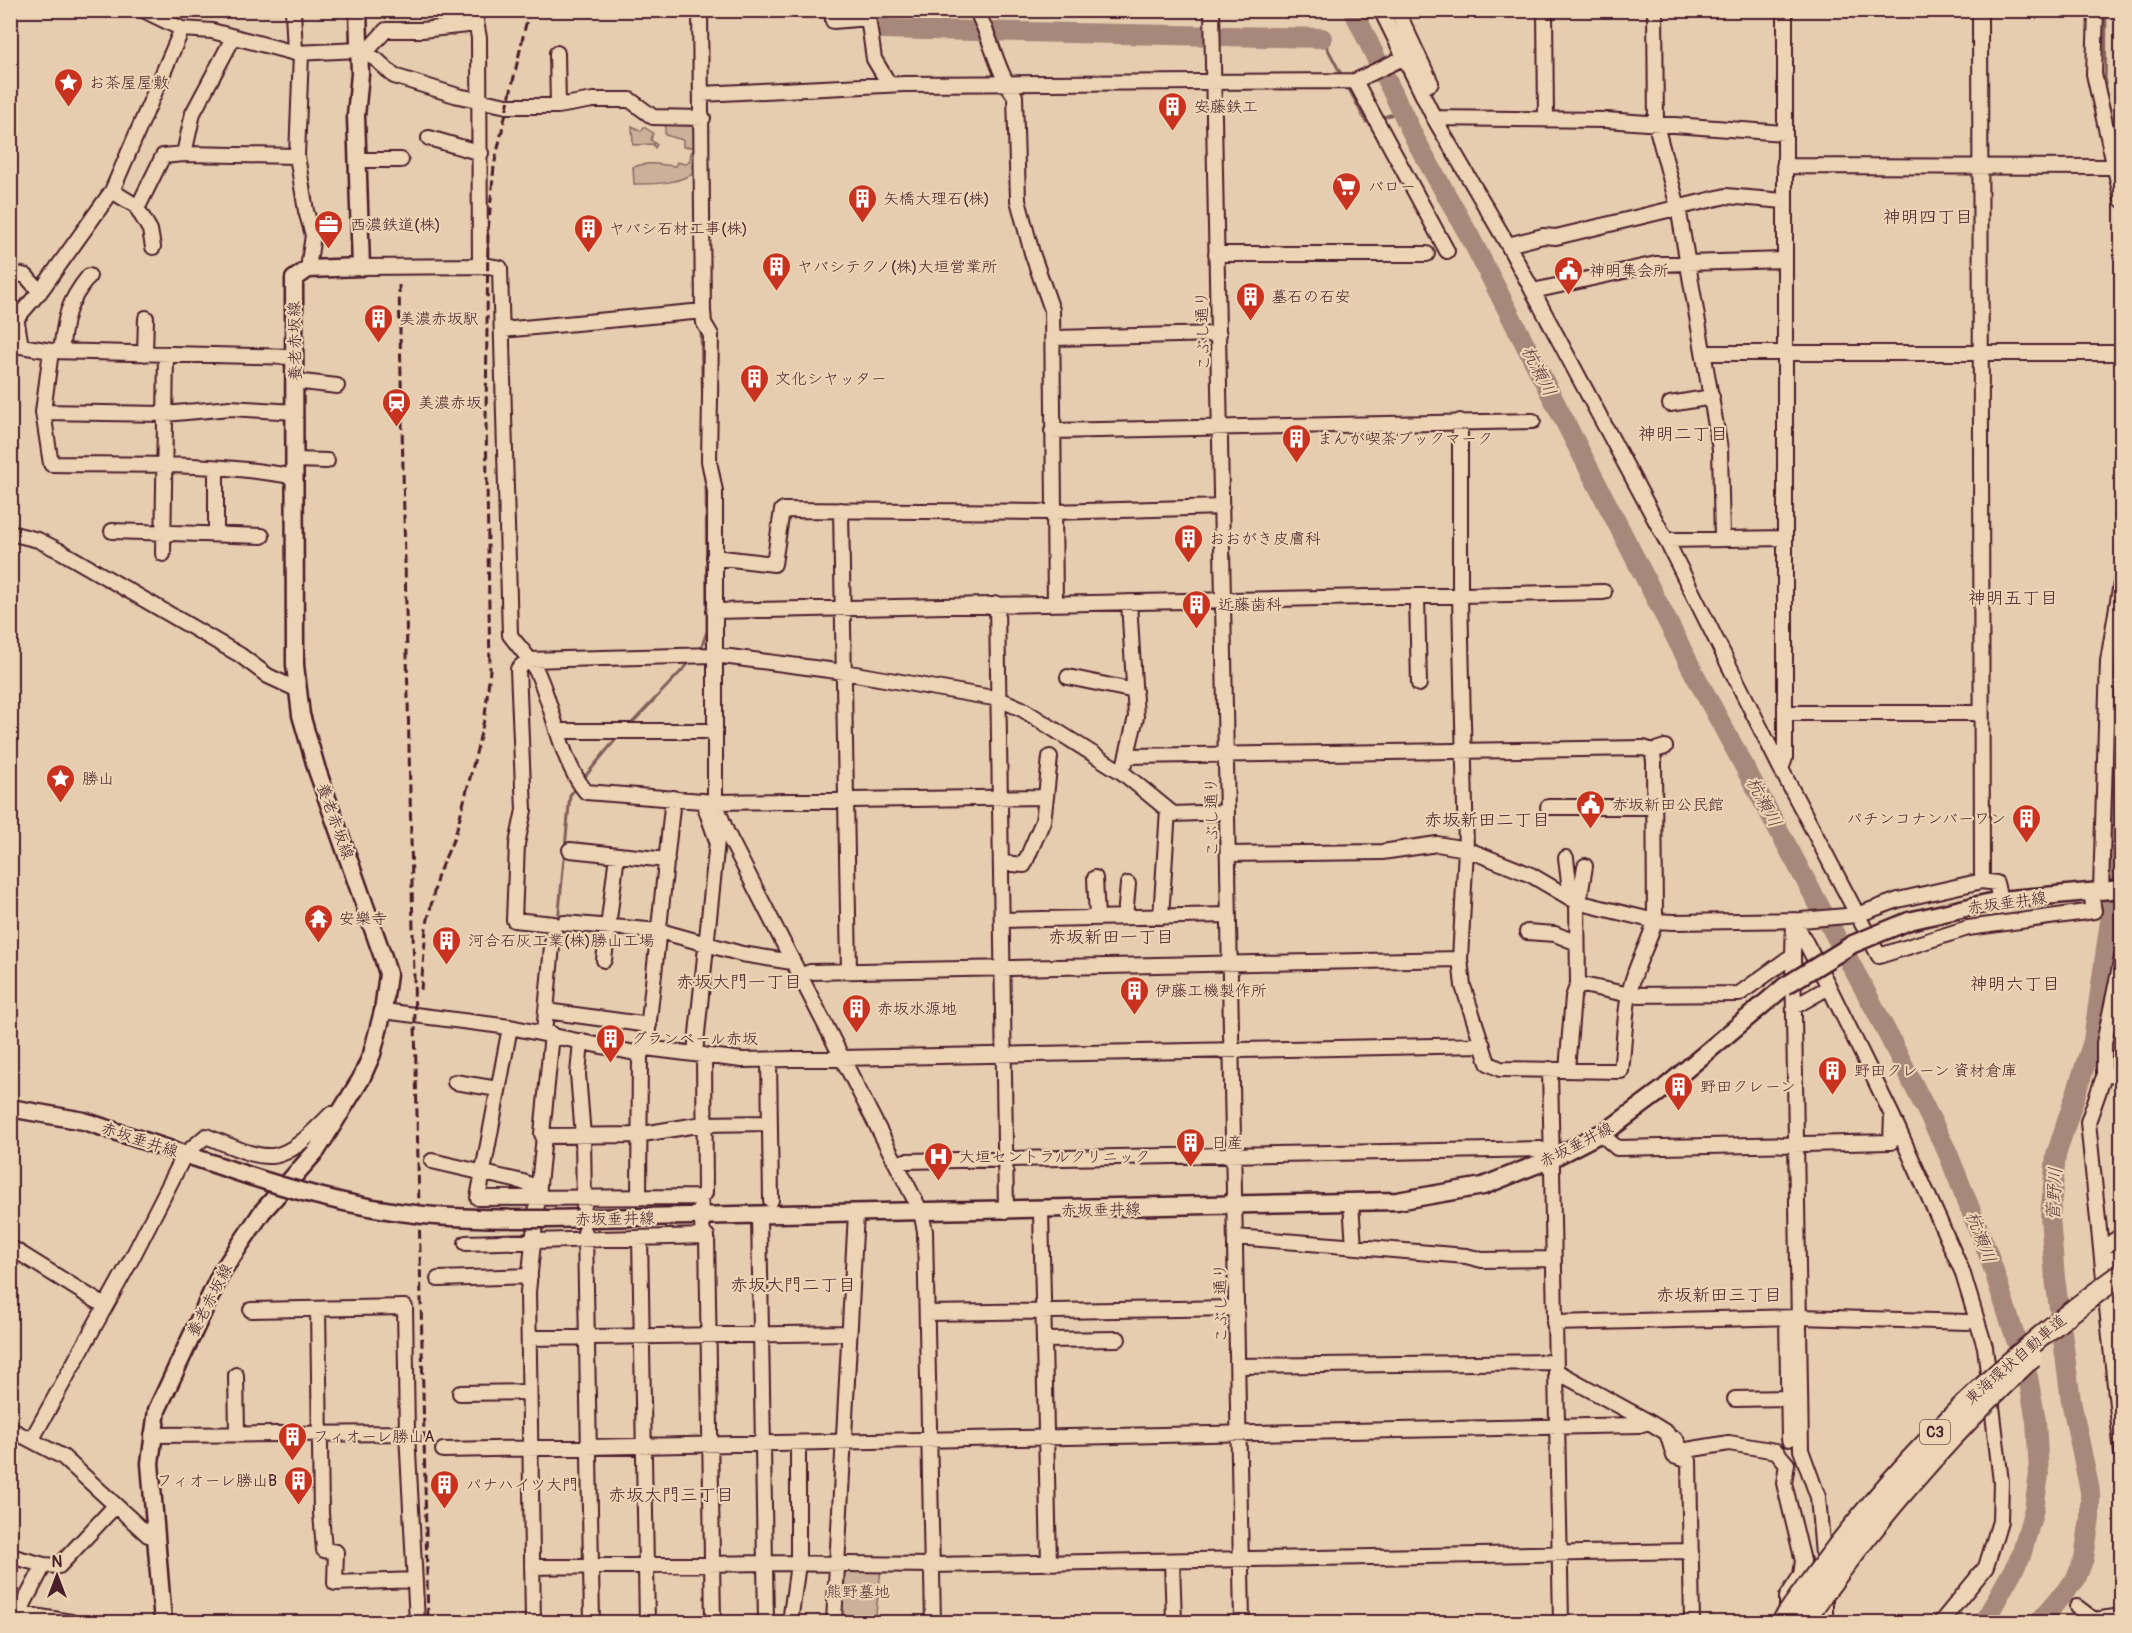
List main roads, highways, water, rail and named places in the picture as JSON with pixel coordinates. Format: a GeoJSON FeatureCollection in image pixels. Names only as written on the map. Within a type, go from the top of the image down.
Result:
{"type":"FeatureCollection","features":[{"type":"Feature","properties":{"kind":"highway","name":"東海環状自動車道"},"geometry":{"type":"LineString","coordinates":[[1782,1623],[1863,1513],[1918,1449],[2002,1367],[2121,1274]]}},
{"type":"Feature","properties":{"kind":"highway","name":"東海環状自動車道"},"geometry":{"type":"LineString","coordinates":[[1803,1623],[1879,1521],[1980,1408],[2055,1335],[2121,1282]]}},
{"type":"Feature","properties":{"kind":"main road","name":"養老赤坂線"},"geometry":{"type":"LineString","coordinates":[[163,1623],[150,1463],[157,1410],[221,1273],[262,1212],[317,1150],[341,1114],[372,1054],[384,1011],[388,974],[384,957],[318,770],[296,689],[294,279],[308,269],[361,267],[358,160],[362,51],[358,10]]}},
{"type":"Feature","properties":{"kind":"main road","name":"赤坂垂井線"},"geometry":{"type":"LineString","coordinates":[[10,1108],[84,1121],[296,1190],[379,1209],[460,1218],[547,1220],[1397,1202],[1483,1186],[1553,1158],[1600,1133],[1662,1090],[1785,986],[1845,949],[1909,921],[2000,900],[2121,889]]}},
{"type":"Feature","properties":{"kind":"waterway"},"geometry":{"type":"LineString","coordinates":[[879,10],[879,29],[1322,38]]}},
{"type":"Feature","properties":{"kind":"waterway","name":"杭瀬川"},"geometry":{"type":"LineString","coordinates":[[1353,10],[1416,141],[1470,237],[1695,675],[1876,1011],[1947,1151],[1989,1256],[2028,1377],[2036,1421],[2039,1474],[2034,1509],[2021,1556],[1984,1622]]}},
{"type":"Feature","properties":{"kind":"waterway"},"geometry":{"type":"LineString","coordinates":[[2106,10],[2105,90],[2122,160]]}},
{"type":"Feature","properties":{"kind":"waterway"},"geometry":{"type":"LineString","coordinates":[[1322,38],[1342,76]]}},
{"type":"Feature","properties":{"kind":"waterway"},"geometry":{"type":"LineString","coordinates":[[1347,85],[1366,122],[1371,121]]}},
{"type":"Feature","properties":{"kind":"waterway"},"geometry":{"type":"LineString","coordinates":[[1381,118],[1402,111]]}},
{"type":"Feature","properties":{"kind":"waterway"},"geometry":{"type":"LineString","coordinates":[[701,328],[703,417]]}},
{"type":"Feature","properties":{"kind":"waterway"},"geometry":{"type":"LineString","coordinates":[[702,646],[707,631],[706,486],[703,463]]}},
{"type":"Feature","properties":{"kind":"waterway"},"geometry":{"type":"LineString","coordinates":[[632,723],[689,663]]}},
{"type":"Feature","properties":{"kind":"waterway"},"geometry":{"type":"LineString","coordinates":[[583,779],[616,739]]}},
{"type":"Feature","properties":{"kind":"waterway","name":"菅野川"},"geometry":{"type":"LineString","coordinates":[[2039,1622],[2076,1579],[2084,1558],[2090,1518],[2090,1491],[2071,1401],[2055,1278],[2050,1217],[2056,1155],[2093,1041],[2118,864],[2122,755]]}},
{"type":"Feature","properties":{"kind":"waterway"},"geometry":{"type":"LineString","coordinates":[[558,922],[570,795],[577,787]]}},
{"type":"Feature","properties":{"kind":"waterway"},"geometry":{"type":"LineString","coordinates":[[524,1464],[526,1622]]}},
{"type":"Feature","properties":{"kind":"railway"},"geometry":{"type":"LineString","coordinates":[[421,990],[426,928],[438,874],[455,836],[485,716],[490,670],[486,420],[488,232],[494,166],[529,10]]}},
{"type":"Feature","properties":{"kind":"railway"},"geometry":{"type":"LineString","coordinates":[[399,285],[428,1622]]}},
{"type":"Feature","properties":{"kind":"place","name":"お茶屋屋敷"},"geometry":{"type":"Point","coordinates":[68,108]}},
{"type":"Feature","properties":{"kind":"place","name":"安藤鉄工"},"geometry":{"type":"Point","coordinates":[1173,132]}},
{"type":"Feature","properties":{"kind":"place","name":"バロー"},"geometry":{"type":"Point","coordinates":[1347,212]}},
{"type":"Feature","properties":{"kind":"place","name":"矢橋大理石(株)"},"geometry":{"type":"Point","coordinates":[862,224]}},
{"type":"Feature","properties":{"kind":"place","name":"西濃鉄道(株)"},"geometry":{"type":"Point","coordinates":[329,250]}},
{"type":"Feature","properties":{"kind":"place","name":"ヤバシ石材工事(株)"},"geometry":{"type":"Point","coordinates":[588,254]}},
{"type":"Feature","properties":{"kind":"place","name":"ヤバシテクノ(株)大垣営業所"},"geometry":{"type":"Point","coordinates":[776,292]}},
{"type":"Feature","properties":{"kind":"place","name":"神明集会所"},"geometry":{"type":"Point","coordinates":[1568,296]}},
{"type":"Feature","properties":{"kind":"place","name":"墓石の石安"},"geometry":{"type":"Point","coordinates":[1250,322]}},
{"type":"Feature","properties":{"kind":"place","name":"美濃赤坂駅"},"geometry":{"type":"Point","coordinates":[378,344]}},
{"type":"Feature","properties":{"kind":"place","name":"文化シヤッター"},"geometry":{"type":"Point","coordinates":[754,404]}},
{"type":"Feature","properties":{"kind":"place","name":"美濃赤坂"},"geometry":{"type":"Point","coordinates":[397,428]}},
{"type":"Feature","properties":{"kind":"place","name":"まんが喫茶ブックマーク"},"geometry":{"type":"Point","coordinates":[1296,464]}},
{"type":"Feature","properties":{"kind":"place","name":"おおがき皮膚科"},"geometry":{"type":"Point","coordinates":[1188,564]}},
{"type":"Feature","properties":{"kind":"place","name":"近藤歯科"},"geometry":{"type":"Point","coordinates":[1197,630]}},
{"type":"Feature","properties":{"kind":"place","name":"勝山"},"geometry":{"type":"Point","coordinates":[61,804]}},
{"type":"Feature","properties":{"kind":"place","name":"赤坂新田公民館"},"geometry":{"type":"Point","coordinates":[1591,830]}},
{"type":"Feature","properties":{"kind":"place","name":"パチンコナンバーワン"},"geometry":{"type":"Point","coordinates":[2027,844]}},
{"type":"Feature","properties":{"kind":"place","name":"安樂寺"},"geometry":{"type":"Point","coordinates":[318,944]}},
{"type":"Feature","properties":{"kind":"place","name":"河合石灰工業(株)勝山工場"},"geometry":{"type":"Point","coordinates":[447,966]}},
{"type":"Feature","properties":{"kind":"place","name":"伊藤工機製作所"},"geometry":{"type":"Point","coordinates":[1134,1016]}},
{"type":"Feature","properties":{"kind":"place","name":"赤坂水源地"},"geometry":{"type":"Point","coordinates":[856,1034]}},
{"type":"Feature","properties":{"kind":"place","name":"グランベール赤坂"},"geometry":{"type":"Point","coordinates":[610,1064]}},
{"type":"Feature","properties":{"kind":"place","name":"野田クレーン 資材倉庫"},"geometry":{"type":"Point","coordinates":[1833,1096]}},
{"type":"Feature","properties":{"kind":"place","name":"野田クレーン"},"geometry":{"type":"Point","coordinates":[1679,1112]}},
{"type":"Feature","properties":{"kind":"place","name":"日産"},"geometry":{"type":"Point","coordinates":[1190,1168]}},
{"type":"Feature","properties":{"kind":"place","name":"大垣セントラルクリニック"},"geometry":{"type":"Point","coordinates":[938,1182]}},
{"type":"Feature","properties":{"kind":"place","name":"フィオーレ勝山A"},"geometry":{"type":"Point","coordinates":[292,1462]}},
{"type":"Feature","properties":{"kind":"place","name":"フィオーレ勝山B"},"geometry":{"type":"Point","coordinates":[298,1506]}},
{"type":"Feature","properties":{"kind":"place","name":"パナハイツ大門"},"geometry":{"type":"Point","coordinates":[445,1510]}},
{"type":"Feature","properties":{"kind":"district","name":"神明四丁目"},"geometry":{"type":"Point","coordinates":[1928,217]}},
{"type":"Feature","properties":{"kind":"district","name":"神明二丁目"},"geometry":{"type":"Point","coordinates":[1683,434]}},
{"type":"Feature","properties":{"kind":"district","name":"神明五丁目"},"geometry":{"type":"Point","coordinates":[2013,598]}},
{"type":"Feature","properties":{"kind":"district","name":"赤坂新田二丁目"},"geometry":{"type":"Point","coordinates":[1487,820]}},
{"type":"Feature","properties":{"kind":"district","name":"赤坂新田一丁目"},"geometry":{"type":"Point","coordinates":[1111,937]}},
{"type":"Feature","properties":{"kind":"district","name":"赤坂大門一丁目"},"geometry":{"type":"Point","coordinates":[739,982]}},
{"type":"Feature","properties":{"kind":"district","name":"神明六丁目"},"geometry":{"type":"Point","coordinates":[2015,984]}},
{"type":"Feature","properties":{"kind":"district","name":"赤坂大門二丁目"},"geometry":{"type":"Point","coordinates":[793,1285]}},
{"type":"Feature","properties":{"kind":"district","name":"赤坂新田三丁目"},"geometry":{"type":"Point","coordinates":[1719,1295]}},
{"type":"Feature","properties":{"kind":"district","name":"赤坂大門三丁目"},"geometry":{"type":"Point","coordinates":[671,1495]}},
{"type":"Feature","properties":{"kind":"park label","name":"熊野墓地"},"geometry":{"type":"Point","coordinates":[858,1591]}}]}
